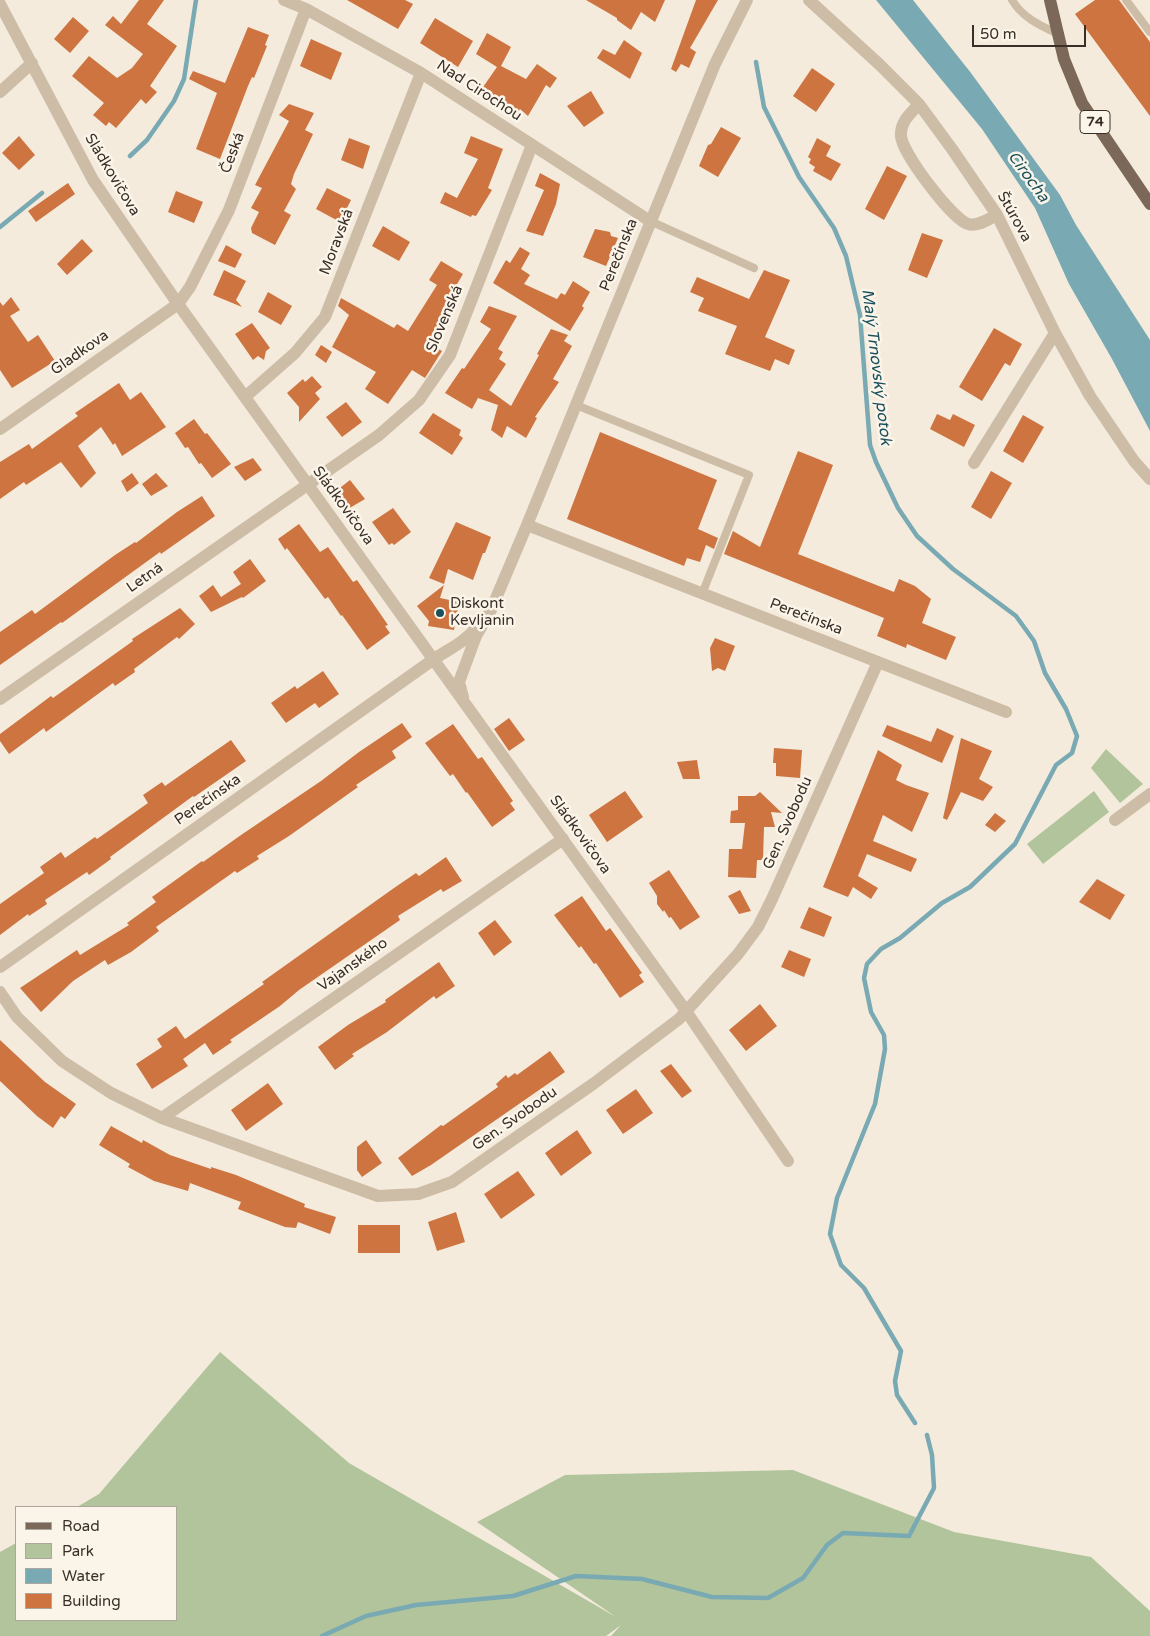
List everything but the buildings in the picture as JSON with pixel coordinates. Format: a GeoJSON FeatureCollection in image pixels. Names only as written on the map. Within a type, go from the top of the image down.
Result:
{"type":"FeatureCollection","features":[{"type":"Feature","properties":{"kind":"main road","name":"74"},"geometry":{"type":"LineString","coordinates":[[1050,0],[1056,33],[1064,59],[1082,103],[1150,204]]}},
{"type":"Feature","properties":{"kind":"street","name":"Nad Cirochou"},"geometry":{"type":"LineString","coordinates":[[284,0],[306,9],[421,73],[650,221]]}},
{"type":"Feature","properties":{"kind":"street","name":"Perečínska"},"geometry":{"type":"LineString","coordinates":[[464,702],[459,682],[476,636],[490,610],[527,525],[715,64],[746,0]]}},
{"type":"Feature","properties":{"kind":"street","name":"Štúrova"},"geometry":{"type":"LineString","coordinates":[[809,0],[880,65],[919,104],[997,215],[1055,333],[1090,396],[1134,461],[1150,479]]}},
{"type":"Feature","properties":{"kind":"street","name":"Sládkovičova"},"geometry":{"type":"LineString","coordinates":[[0,4],[93,180],[178,304],[686,1011],[788,1161]]}},
{"type":"Feature","properties":{"kind":"street","name":"Česká"},"geometry":{"type":"LineString","coordinates":[[178,304],[190,287],[229,210],[306,9]]}},
{"type":"Feature","properties":{"kind":"street"},"geometry":{"type":"LineString","coordinates":[[0,92],[32,63]]}},
{"type":"Feature","properties":{"kind":"street","name":"Moravská"},"geometry":{"type":"LineString","coordinates":[[245,397],[295,353],[325,317],[421,73]]}},
{"type":"Feature","properties":{"kind":"street"},"geometry":{"type":"LineString","coordinates":[[919,104],[902,125],[900,138],[909,157],[947,207],[960,220],[978,225],[997,215]]}},
{"type":"Feature","properties":{"kind":"street","name":"Slovenská"},"geometry":{"type":"LineString","coordinates":[[308,484],[379,435],[419,400],[450,355],[532,145]]}},
{"type":"Feature","properties":{"kind":"street","name":"Gladkova"},"geometry":{"type":"LineString","coordinates":[[0,429],[178,304]]}},
{"type":"Feature","properties":{"kind":"street"},"geometry":{"type":"LineString","coordinates":[[974,464],[1055,333]]}},
{"type":"Feature","properties":{"kind":"street","name":"Letná"},"geometry":{"type":"LineString","coordinates":[[0,699],[308,484]]}},
{"type":"Feature","properties":{"kind":"street","name":"Perečínska"},"geometry":{"type":"LineString","coordinates":[[527,525],[1006,712]]}},
{"type":"Feature","properties":{"kind":"street","name":"Perečínska"},"geometry":{"type":"LineString","coordinates":[[464,702],[468,674],[480,644],[490,610]]}},
{"type":"Feature","properties":{"kind":"street","name":"Perečínska"},"geometry":{"type":"LineString","coordinates":[[0,967],[447,650],[471,635],[490,610]]}},
{"type":"Feature","properties":{"kind":"street"},"geometry":{"type":"LineString","coordinates":[[423,644],[438,653],[447,650]]}},
{"type":"Feature","properties":{"kind":"street","name":"Perečínska"},"geometry":{"type":"LineString","coordinates":[[466,662],[473,656],[480,644]]}},
{"type":"Feature","properties":{"kind":"street"},"geometry":{"type":"LineString","coordinates":[[434,660],[446,667],[456,667],[466,662]]}},
{"type":"Feature","properties":{"kind":"street","name":"Gen. Svobodu"},"geometry":{"type":"LineString","coordinates":[[0,992],[17,1017],[62,1061],[111,1093],[162,1118],[378,1196],[418,1194],[452,1182],[593,1084],[679,1019],[738,954],[758,927],[878,662]]}},
{"type":"Feature","properties":{"kind":"street"},"geometry":{"type":"LineString","coordinates":[[1115,820],[1150,794]]}},
{"type":"Feature","properties":{"kind":"street","name":"Vajanského"},"geometry":{"type":"LineString","coordinates":[[162,1118],[563,839]]}},
{"type":"Feature","properties":{"kind":"lane"},"geometry":{"type":"LineString","coordinates":[[1012,0],[1017,9],[1031,20],[1056,33]]}},
{"type":"Feature","properties":{"kind":"lane"},"geometry":{"type":"LineString","coordinates":[[1126,0],[1150,32]]}},
{"type":"Feature","properties":{"kind":"lane"},"geometry":{"type":"LineString","coordinates":[[650,221],[754,268]]}},
{"type":"Feature","properties":{"kind":"lane"},"geometry":{"type":"LineString","coordinates":[[576,405],[749,475],[702,594]]}},
{"type":"Feature","properties":{"kind":"green space"},"geometry":{"type":"Polygon","coordinates":[[[1106,749],[1143,784],[1120,803],[1091,768],[1106,749]]]}},
{"type":"Feature","properties":{"kind":"green space"},"geometry":{"type":"Polygon","coordinates":[[[1094,791],[1109,812],[1043,864],[1027,844],[1094,791]]]}},
{"type":"Feature","properties":{"kind":"green space"},"geometry":{"type":"Polygon","coordinates":[[[220,1352],[349,1463],[616,1617],[477,1522],[565,1475],[793,1470],[954,1532],[1091,1557],[1150,1611],[1150,1636],[611,1636],[621,1625],[606,1636],[0,1636],[0,1552],[15,1544],[15,1621],[178,1621],[178,1506],[79,1506],[99,1494],[220,1352]]]}},
{"type":"Feature","properties":{"kind":"water","name":"Cirocha"},"geometry":{"type":"Polygon","coordinates":[[[876,0],[913,0],[971,73],[1060,195],[1076,225],[1150,340],[1150,431],[1069,284],[1035,208],[982,129],[876,0]]]}},
{"type":"Feature","properties":{"kind":"waterway"},"geometry":{"type":"LineString","coordinates":[[130,156],[147,140],[174,101],[184,79],[196,0]]}},
{"type":"Feature","properties":{"kind":"waterway","name":"Malý Trnovský potok"},"geometry":{"type":"LineString","coordinates":[[756,62],[764,107],[799,177],[834,228],[846,256],[860,315],[870,445],[876,462],[898,508],[917,536],[953,569],[1016,616],[1034,641],[1045,673],[1066,709],[1077,736],[1072,753],[1056,765],[1015,844],[970,887],[942,903],[900,938],[881,949],[867,964],[864,978],[871,1012],[884,1035],[885,1049],[875,1104],[837,1198],[830,1234],[841,1265],[864,1288],[901,1351],[895,1381],[897,1395],[915,1423]]}},
{"type":"Feature","properties":{"kind":"waterway"},"geometry":{"type":"LineString","coordinates":[[0,227],[42,193]]}},
{"type":"Feature","properties":{"kind":"waterway","name":"Malý Trnovský potok"},"geometry":{"type":"LineString","coordinates":[[322,1636],[366,1616],[416,1605],[513,1596],[576,1576],[642,1579],[712,1597],[768,1598],[803,1578],[827,1545],[843,1533],[909,1536],[934,1488],[932,1455],[927,1435]]}},
{"type":"Feature","properties":{"kind":"place","name":"Diskont Kevljanin"},"geometry":{"type":"Point","coordinates":[440,613]}}]}
